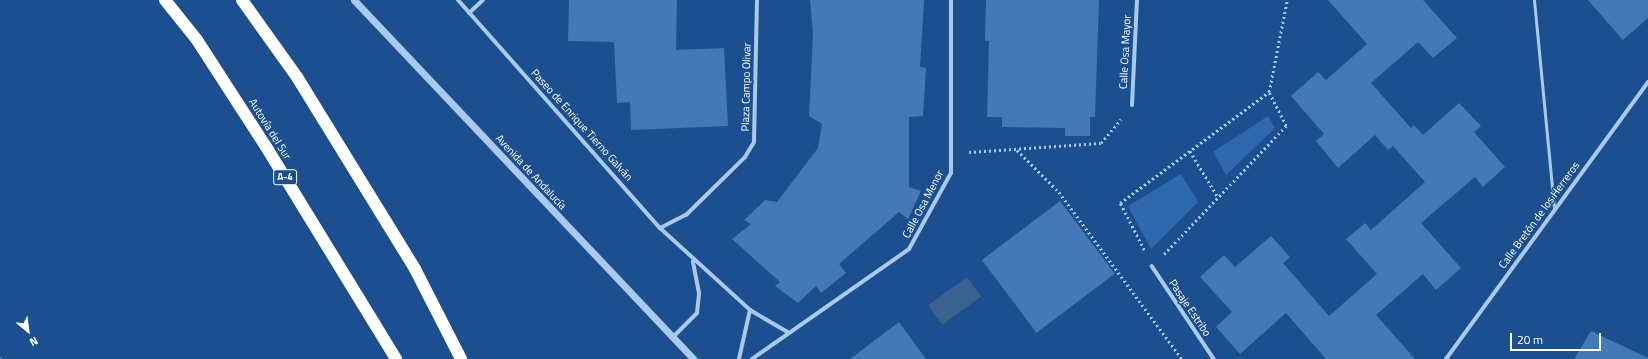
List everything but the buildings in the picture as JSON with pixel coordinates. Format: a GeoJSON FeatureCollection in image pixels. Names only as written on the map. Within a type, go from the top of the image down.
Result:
{"type":"FeatureCollection","features":[{"type":"Feature","properties":{"kind":"highway","name":"Autovía del Sur"},"geometry":{"type":"LineString","coordinates":[[165,0],[198,40],[266,145],[396,359]]}},
{"type":"Feature","properties":{"kind":"highway"},"geometry":{"type":"LineString","coordinates":[[242,0],[297,77],[415,269],[461,359]]}},
{"type":"Feature","properties":{"kind":"street","name":"Avenida de Andalucía"},"geometry":{"type":"LineString","coordinates":[[354,0],[672,338],[694,359]]}},
{"type":"Feature","properties":{"kind":"street","name":"Paseo de Enrique Tierno Galván"},"geometry":{"type":"LineString","coordinates":[[458,0],[660,228],[693,262],[750,310]]}},
{"type":"Feature","properties":{"kind":"street"},"geometry":{"type":"LineString","coordinates":[[469,13],[483,0]]}},
{"type":"Feature","properties":{"kind":"street","name":"Plaza Campo Olivar"},"geometry":{"type":"LineString","coordinates":[[660,228],[686,215],[745,157],[754,142],[757,0]]}},
{"type":"Feature","properties":{"kind":"street","name":"Calle Osa Menor"},"geometry":{"type":"LineString","coordinates":[[752,359],[909,249],[951,172],[951,0]]}},
{"type":"Feature","properties":{"kind":"street","name":"Calle Osa Mayor"},"geometry":{"type":"LineString","coordinates":[[1132,105],[1137,0]]}},
{"type":"Feature","properties":{"kind":"street","name":"Calle Bretón de los Herreros"},"geometry":{"type":"LineString","coordinates":[[1446,359],[1554,208],[1648,82]]}},
{"type":"Feature","properties":{"kind":"street"},"geometry":{"type":"LineString","coordinates":[[672,338],[697,313],[699,293],[693,262]]}},
{"type":"Feature","properties":{"kind":"street","name":"Pasaje Estribo"},"geometry":{"type":"LineString","coordinates":[[1152,266],[1214,359]]}},
{"type":"Feature","properties":{"kind":"street"},"geometry":{"type":"LineString","coordinates":[[739,359],[750,310],[789,333]]}},
{"type":"Feature","properties":{"kind":"lane"},"geometry":{"type":"LineString","coordinates":[[1534,0],[1554,208]]}},
{"type":"Feature","properties":{"kind":"path"},"geometry":{"type":"LineString","coordinates":[[1269,92],[1120,203],[1152,266],[1286,126],[1269,92],[1287,0]]}},
{"type":"Feature","properties":{"kind":"path"},"geometry":{"type":"LineString","coordinates":[[951,152],[1017,150],[1101,143],[1132,105]]}},
{"type":"Feature","properties":{"kind":"path"},"geometry":{"type":"LineString","coordinates":[[1017,150],[1059,192],[1182,359]]}},
{"type":"Feature","properties":{"kind":"path"},"geometry":{"type":"LineString","coordinates":[[1190,150],[1218,197]]}},
{"type":"Feature","properties":{"kind":"shaded area"},"geometry":{"type":"Polygon","coordinates":[[[1268,116],[1275,128],[1226,175],[1213,152],[1268,116]]]}},
{"type":"Feature","properties":{"kind":"shaded area"},"geometry":{"type":"Polygon","coordinates":[[[1181,174],[1198,202],[1151,249],[1128,206],[1181,174]]]}},
{"type":"Feature","properties":{"kind":"shaded area"},"geometry":{"type":"Polygon","coordinates":[[[967,277],[981,296],[942,325],[928,305],[967,277]]]}}]}
